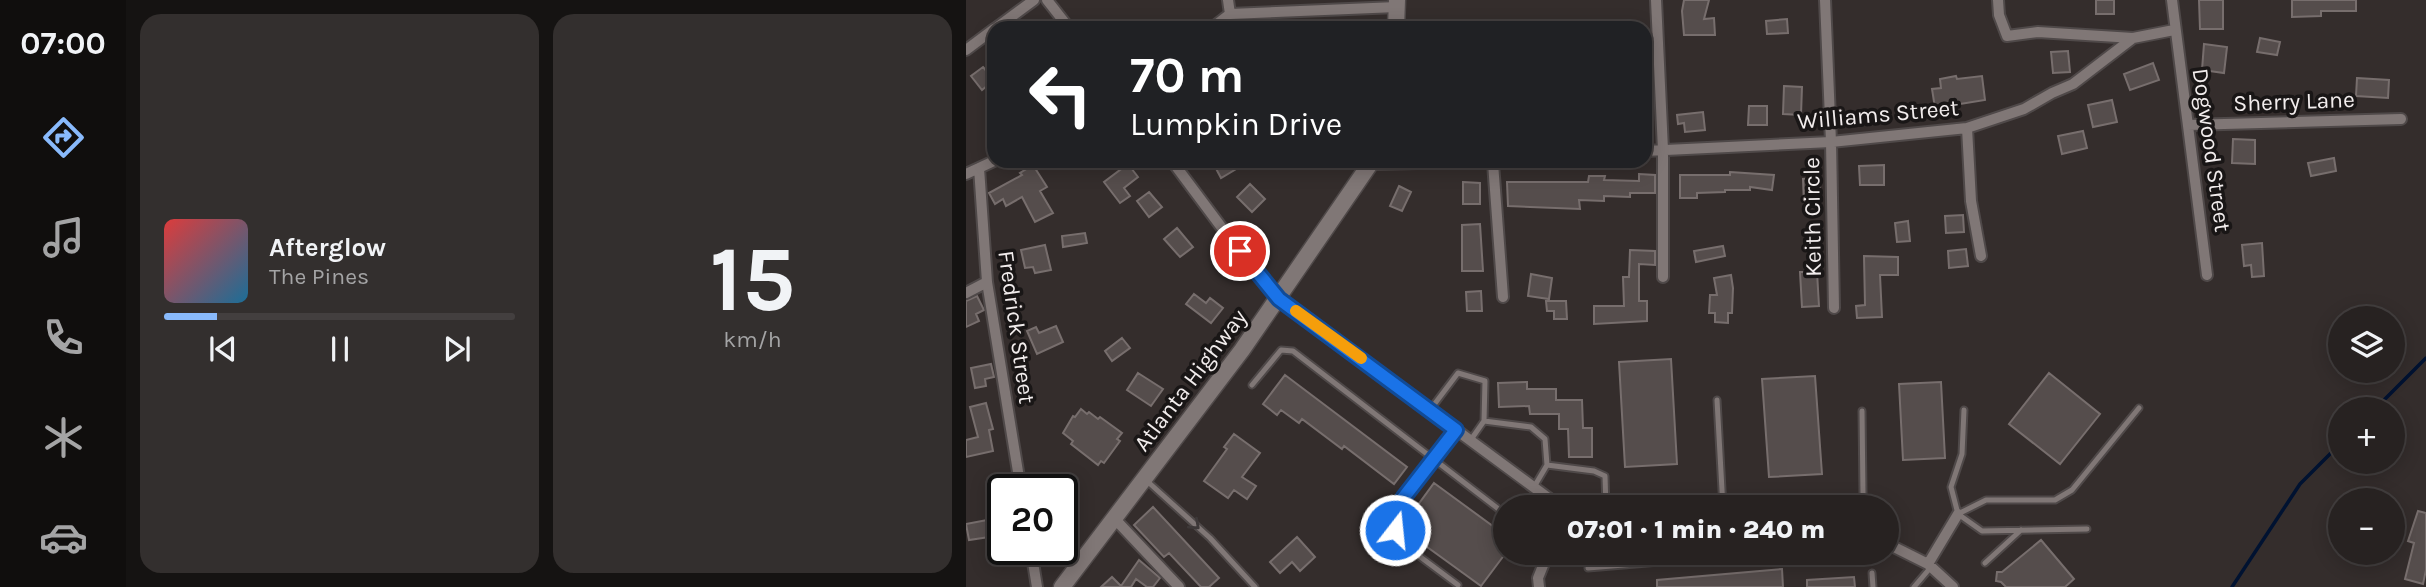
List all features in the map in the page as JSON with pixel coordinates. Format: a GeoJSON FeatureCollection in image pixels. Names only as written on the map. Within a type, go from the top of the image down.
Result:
{"type":"FeatureCollection","features":[{"type":"Feature","properties":{"kind":"main road"},"geometry":{"type":"LineString","coordinates":[[1396,21],[1397,3]]}},
{"type":"Feature","properties":{"kind":"main road","name":"Atlanta Highway"},"geometry":{"type":"LineString","coordinates":[[1062,587],[1279,299],[1367,168]]}},
{"type":"Feature","properties":{"kind":"street"},"geometry":{"type":"LineString","coordinates":[[1006,21],[1034,0]]}},
{"type":"Feature","properties":{"kind":"street"},"geometry":{"type":"LineString","coordinates":[[1047,0],[1064,21]]}},
{"type":"Feature","properties":{"kind":"street"},"geometry":{"type":"LineString","coordinates":[[1228,0],[1230,14]]}},
{"type":"Feature","properties":{"kind":"street"},"geometry":{"type":"LineString","coordinates":[[1656,0],[1663,150],[1663,277]]}},
{"type":"Feature","properties":{"kind":"street","name":"Keith Circle"},"geometry":{"type":"LineString","coordinates":[[1825,0],[1834,307]]}},
{"type":"Feature","properties":{"kind":"street"},"geometry":{"type":"LineString","coordinates":[[1998,0],[1999,15],[2007,36],[2038,32],[2133,38],[2174,30]]}},
{"type":"Feature","properties":{"kind":"street","name":"Dogwood Street"},"geometry":{"type":"LineString","coordinates":[[2172,0],[2207,275]]}},
{"type":"Feature","properties":{"kind":"street"},"geometry":{"type":"LineString","coordinates":[[1221,21],[1230,14],[1397,3]]}},
{"type":"Feature","properties":{"kind":"street"},"geometry":{"type":"LineString","coordinates":[[966,50],[987,35]]}},
{"type":"Feature","properties":{"kind":"street","name":"Williams Street"},"geometry":{"type":"LineString","coordinates":[[1652,151],[1831,142],[1967,128],[2024,109],[2073,84],[2133,38]]}},
{"type":"Feature","properties":{"kind":"street","name":"Sherry Lane"},"geometry":{"type":"LineString","coordinates":[[2188,125],[2401,119]]}},
{"type":"Feature","properties":{"kind":"street"},"geometry":{"type":"LineString","coordinates":[[1967,128],[1971,201],[1981,256]]}},
{"type":"Feature","properties":{"kind":"street"},"geometry":{"type":"LineString","coordinates":[[966,174],[987,165]]}},
{"type":"Feature","properties":{"kind":"street"},"geometry":{"type":"LineString","coordinates":[[1177,168],[1279,299],[1544,495]]}},
{"type":"Feature","properties":{"kind":"street"},"geometry":{"type":"LineString","coordinates":[[1493,168],[1503,298]]}},
{"type":"Feature","properties":{"kind":"street","name":"Fredrick Street"},"geometry":{"type":"LineString","coordinates":[[979,169],[987,282],[1018,474]]}},
{"type":"Feature","properties":{"kind":"street"},"geometry":{"type":"LineString","coordinates":[[966,293],[987,282]]}},
{"type":"Feature","properties":{"kind":"street"},"geometry":{"type":"LineString","coordinates":[[1929,566],[1958,514]]}},
{"type":"Feature","properties":{"kind":"street"},"geometry":{"type":"LineString","coordinates":[[1114,518],[1179,587]]}},
{"type":"Feature","properties":{"kind":"street"},"geometry":{"type":"LineString","coordinates":[[1899,550],[1929,566],[1953,587]]}},
{"type":"Feature","properties":{"kind":"street"},"geometry":{"type":"LineString","coordinates":[[1033,565],[1037,587]]}},
{"type":"Feature","properties":{"kind":"street"},"geometry":{"type":"LineString","coordinates":[[1539,587],[1538,578],[1543,565]]}},
{"type":"Feature","properties":{"kind":"lane"},"geometry":{"type":"LineString","coordinates":[[1252,385],[1281,350],[1293,351],[1493,504]]}},
{"type":"Feature","properties":{"kind":"lane"},"geometry":{"type":"LineString","coordinates":[[1430,410],[1458,373],[1485,381],[1484,421],[1470,441]]}},
{"type":"Feature","properties":{"kind":"lane"},"geometry":{"type":"LineString","coordinates":[[1717,400],[1722,495]]}},
{"type":"Feature","properties":{"kind":"lane"},"geometry":{"type":"LineString","coordinates":[[1958,514],[1986,500],[2054,500],[2072,490],[2139,408]]}},
{"type":"Feature","properties":{"kind":"lane"},"geometry":{"type":"LineString","coordinates":[[1964,410],[1962,454],[1951,487],[1958,514],[1982,531],[2087,529]]}},
{"type":"Feature","properties":{"kind":"lane"},"geometry":{"type":"LineString","coordinates":[[1862,411],[1863,495]]}},
{"type":"Feature","properties":{"kind":"lane"},"geometry":{"type":"LineString","coordinates":[[1484,421],[1531,427],[1545,439],[1547,465],[1534,488]]}},
{"type":"Feature","properties":{"kind":"lane"},"geometry":{"type":"LineString","coordinates":[[1456,430],[1404,497],[1395,513],[1395,530],[1403,544],[1458,585]]}},
{"type":"Feature","properties":{"kind":"lane"},"geometry":{"type":"LineString","coordinates":[[1547,465],[1594,471],[1605,476],[1606,495]]}},
{"type":"Feature","properties":{"kind":"lane"},"geometry":{"type":"LineString","coordinates":[[1145,479],[1210,538],[1255,587]]}},
{"type":"Feature","properties":{"kind":"lane"},"geometry":{"type":"LineString","coordinates":[[1985,563],[2021,530]]}},
{"type":"Feature","properties":{"kind":"lane"},"geometry":{"type":"LineString","coordinates":[[1588,568],[1624,565]]}},
{"type":"Feature","properties":{"kind":"lane"},"geometry":{"type":"LineString","coordinates":[[1914,587],[1929,566]]}},
{"type":"Feature","properties":{"kind":"lane"},"geometry":{"type":"LineString","coordinates":[[1872,573],[1874,587]]}},
{"type":"Feature","properties":{"kind":"building"},"geometry":{"type":"Polygon","coordinates":[[[1684,0],[1709,0],[1704,19],[1714,18],[1715,35],[1684,35],[1684,0]]]}},
{"type":"Feature","properties":{"kind":"building"},"geometry":{"type":"Polygon","coordinates":[[[2096,0],[2114,0],[2114,14],[2096,14],[2096,0]]]}},
{"type":"Feature","properties":{"kind":"building"},"geometry":{"type":"Polygon","coordinates":[[[2199,0],[2223,0],[2223,29],[2200,29],[2199,0]]]}},
{"type":"Feature","properties":{"kind":"building"},"geometry":{"type":"Polygon","coordinates":[[[2292,0],[2356,0],[2356,11],[2321,11],[2321,16],[2292,17],[2292,0]]]}},
{"type":"Feature","properties":{"kind":"building"},"geometry":{"type":"Polygon","coordinates":[[[1787,19],[1788,33],[1767,34],[1766,21],[1787,19]]]}},
{"type":"Feature","properties":{"kind":"building"},"geometry":{"type":"Polygon","coordinates":[[[2260,38],[2280,42],[2277,55],[2257,52],[2260,38]]]}},
{"type":"Feature","properties":{"kind":"building"},"geometry":{"type":"Polygon","coordinates":[[[2204,44],[2227,47],[2224,73],[2202,70],[2204,44]]]}},
{"type":"Feature","properties":{"kind":"building"},"geometry":{"type":"Polygon","coordinates":[[[2068,51],[2070,72],[2053,73],[2051,52],[2068,51]]]}},
{"type":"Feature","properties":{"kind":"building"},"geometry":{"type":"Polygon","coordinates":[[[2153,63],[2159,80],[2130,90],[2124,74],[2153,63]]]}},
{"type":"Feature","properties":{"kind":"building"},"geometry":{"type":"Polygon","coordinates":[[[983,67],[987,72],[987,86],[982,90],[971,76],[983,67]]]}},
{"type":"Feature","properties":{"kind":"building"},"geometry":{"type":"Polygon","coordinates":[[[1956,76],[1957,79],[1982,76],[1985,100],[1935,108],[1932,89],[1941,88],[1940,79],[1956,76]]]}},
{"type":"Feature","properties":{"kind":"building"},"geometry":{"type":"Polygon","coordinates":[[[2357,78],[2389,80],[2388,98],[2356,96],[2357,78]]]}},
{"type":"Feature","properties":{"kind":"building"},"geometry":{"type":"Polygon","coordinates":[[[1784,86],[1802,87],[1801,115],[1783,114],[1784,86]]]}},
{"type":"Feature","properties":{"kind":"building"},"geometry":{"type":"Polygon","coordinates":[[[2112,100],[2117,122],[2093,127],[2088,105],[2112,100]]]}},
{"type":"Feature","properties":{"kind":"building"},"geometry":{"type":"Polygon","coordinates":[[[1749,106],[1767,106],[1767,125],[1748,125],[1749,106]]]}},
{"type":"Feature","properties":{"kind":"building"},"geometry":{"type":"Polygon","coordinates":[[[1703,112],[1705,130],[1685,132],[1684,123],[1678,124],[1677,115],[1703,112]]]}},
{"type":"Feature","properties":{"kind":"building"},"geometry":{"type":"Polygon","coordinates":[[[2083,131],[2087,148],[2062,154],[2058,136],[2083,131]]]}},
{"type":"Feature","properties":{"kind":"building"},"geometry":{"type":"Polygon","coordinates":[[[2233,139],[2255,140],[2255,164],[2232,163],[2233,139]]]}},
{"type":"Feature","properties":{"kind":"building"},"geometry":{"type":"Polygon","coordinates":[[[2334,158],[2336,171],[2311,176],[2308,163],[2334,158]]]}},
{"type":"Feature","properties":{"kind":"building"},"geometry":{"type":"Polygon","coordinates":[[[1884,165],[1884,185],[1860,185],[1859,166],[1884,165]]]}},
{"type":"Feature","properties":{"kind":"building"},"geometry":{"type":"Polygon","coordinates":[[[1028,168],[1035,168],[1047,187],[1040,191],[1053,213],[1035,222],[1022,197],[1006,206],[1003,199],[995,204],[989,193],[1022,175],[1020,173],[1028,168]]]}},
{"type":"Feature","properties":{"kind":"building"},"geometry":{"type":"Polygon","coordinates":[[[1123,168],[1131,168],[1138,177],[1124,188],[1130,196],[1120,203],[1104,182],[1123,168]]]}},
{"type":"Feature","properties":{"kind":"building"},"geometry":{"type":"Polygon","coordinates":[[[1216,168],[1238,168],[1221,178],[1216,168]]]}},
{"type":"Feature","properties":{"kind":"building"},"geometry":{"type":"Polygon","coordinates":[[[1730,172],[1774,175],[1772,190],[1750,187],[1750,190],[1697,193],[1697,198],[1680,198],[1680,175],[1730,175],[1730,172]]]}},
{"type":"Feature","properties":{"kind":"building"},"geometry":{"type":"Polygon","coordinates":[[[1639,174],[1655,175],[1655,193],[1630,193],[1630,197],[1604,196],[1604,201],[1579,200],[1580,209],[1508,206],[1507,182],[1588,182],[1589,176],[1605,176],[1604,180],[1639,181],[1639,174]]]}},
{"type":"Feature","properties":{"kind":"building"},"geometry":{"type":"Polygon","coordinates":[[[1819,178],[1821,204],[1804,205],[1803,179],[1819,178]]]}},
{"type":"Feature","properties":{"kind":"building"},"geometry":{"type":"Polygon","coordinates":[[[1463,182],[1480,183],[1480,204],[1463,204],[1463,182]]]}},
{"type":"Feature","properties":{"kind":"building"},"geometry":{"type":"Polygon","coordinates":[[[1250,184],[1265,199],[1252,212],[1237,197],[1250,184]]]}},
{"type":"Feature","properties":{"kind":"building"},"geometry":{"type":"Polygon","coordinates":[[[1399,186],[1411,192],[1402,211],[1390,206],[1399,186]]]}},
{"type":"Feature","properties":{"kind":"building"},"geometry":{"type":"Polygon","coordinates":[[[1149,192],[1162,207],[1149,217],[1137,201],[1149,192]]]}},
{"type":"Feature","properties":{"kind":"building"},"geometry":{"type":"Polygon","coordinates":[[[1963,215],[1964,232],[1946,233],[1945,216],[1963,215]]]}},
{"type":"Feature","properties":{"kind":"building"},"geometry":{"type":"Polygon","coordinates":[[[1908,221],[1910,241],[1897,242],[1895,223],[1908,221]]]}},
{"type":"Feature","properties":{"kind":"building"},"geometry":{"type":"Polygon","coordinates":[[[1480,224],[1483,271],[1462,271],[1462,225],[1480,224]]]}},
{"type":"Feature","properties":{"kind":"building"},"geometry":{"type":"Polygon","coordinates":[[[1177,228],[1193,247],[1180,257],[1164,239],[1177,228]]]}},
{"type":"Feature","properties":{"kind":"building"},"geometry":{"type":"Polygon","coordinates":[[[1085,233],[1087,243],[1063,247],[1062,236],[1085,233]]]}},
{"type":"Feature","properties":{"kind":"building"},"geometry":{"type":"Polygon","coordinates":[[[2262,243],[2264,276],[2252,277],[2251,265],[2244,266],[2242,245],[2262,243]]]}},
{"type":"Feature","properties":{"kind":"building"},"geometry":{"type":"Polygon","coordinates":[[[1045,245],[1051,270],[1035,273],[1033,267],[1025,268],[1021,250],[1045,245]]]}},
{"type":"Feature","properties":{"kind":"building"},"geometry":{"type":"Polygon","coordinates":[[[1723,246],[1725,256],[1696,262],[1694,251],[1723,246]]]}},
{"type":"Feature","properties":{"kind":"building"},"geometry":{"type":"Polygon","coordinates":[[[1966,249],[1968,266],[1949,268],[1948,251],[1966,249]]]}},
{"type":"Feature","properties":{"kind":"building"},"geometry":{"type":"Polygon","coordinates":[[[1630,250],[1655,251],[1655,265],[1639,264],[1639,301],[1647,301],[1647,321],[1594,324],[1594,306],[1624,306],[1623,277],[1629,277],[1630,250]]]}},
{"type":"Feature","properties":{"kind":"building"},"geometry":{"type":"Polygon","coordinates":[[[1864,256],[1898,257],[1898,275],[1880,275],[1882,317],[1857,318],[1856,306],[1865,305],[1864,256]]]}},
{"type":"Feature","properties":{"kind":"building"},"geometry":{"type":"Polygon","coordinates":[[[1800,272],[1817,272],[1819,306],[1802,307],[1800,272]]]}},
{"type":"Feature","properties":{"kind":"building"},"geometry":{"type":"Polygon","coordinates":[[[1531,274],[1552,278],[1549,299],[1528,296],[1531,274]]]}},
{"type":"Feature","properties":{"kind":"building"},"geometry":{"type":"Polygon","coordinates":[[[1731,275],[1732,313],[1728,313],[1728,323],[1715,322],[1715,313],[1709,313],[1710,295],[1717,295],[1714,278],[1731,275]]]}},
{"type":"Feature","properties":{"kind":"building"},"geometry":{"type":"Polygon","coordinates":[[[1481,291],[1482,311],[1467,311],[1466,292],[1481,291]]]}},
{"type":"Feature","properties":{"kind":"building"},"geometry":{"type":"Polygon","coordinates":[[[1194,294],[1206,303],[1210,298],[1223,308],[1211,323],[1186,304],[1194,294]]]}},
{"type":"Feature","properties":{"kind":"building"},"geometry":{"type":"Polygon","coordinates":[[[977,296],[984,310],[976,314],[979,321],[966,327],[966,301],[977,296]]]}},
{"type":"Feature","properties":{"kind":"building"},"geometry":{"type":"Polygon","coordinates":[[[1546,301],[1566,301],[1567,319],[1554,319],[1554,311],[1547,311],[1546,301]]]}},
{"type":"Feature","properties":{"kind":"building"},"geometry":{"type":"Polygon","coordinates":[[[1056,326],[1063,342],[1037,354],[1027,331],[1036,327],[1039,333],[1056,326]]]}},
{"type":"Feature","properties":{"kind":"building"},"geometry":{"type":"Polygon","coordinates":[[[1122,338],[1130,348],[1112,361],[1105,351],[1122,338]]]}},
{"type":"Feature","properties":{"kind":"building"},"geometry":{"type":"Polygon","coordinates":[[[1671,359],[1677,464],[1625,467],[1619,362],[1671,359]]]}},
{"type":"Feature","properties":{"kind":"building"},"geometry":{"type":"Polygon","coordinates":[[[991,364],[994,377],[985,379],[986,386],[975,388],[971,368],[991,364]]]}},
{"type":"Feature","properties":{"kind":"building"},"geometry":{"type":"Polygon","coordinates":[[[1138,373],[1163,389],[1151,406],[1127,390],[1138,373]]]}},
{"type":"Feature","properties":{"kind":"building"},"geometry":{"type":"Polygon","coordinates":[[[2049,373],[2100,414],[2060,464],[2009,424],[2049,373]]]}},
{"type":"Feature","properties":{"kind":"building"},"geometry":{"type":"Polygon","coordinates":[[[1285,375],[1407,467],[1394,484],[1344,446],[1342,449],[1302,419],[1299,423],[1281,410],[1277,415],[1263,404],[1285,375]]]}},
{"type":"Feature","properties":{"kind":"building"},"geometry":{"type":"Polygon","coordinates":[[[1815,376],[1822,474],[1769,477],[1762,379],[1815,376]]]}},
{"type":"Feature","properties":{"kind":"building"},"geometry":{"type":"Polygon","coordinates":[[[1527,382],[1527,389],[1556,389],[1556,400],[1582,400],[1583,428],[1592,428],[1592,457],[1569,457],[1568,429],[1559,429],[1559,414],[1530,414],[1529,406],[1499,407],[1498,383],[1527,382]]]}},
{"type":"Feature","properties":{"kind":"building"},"geometry":{"type":"Polygon","coordinates":[[[1941,382],[1945,458],[1903,460],[1899,384],[1941,382]]]}},
{"type":"Feature","properties":{"kind":"building"},"geometry":{"type":"Polygon","coordinates":[[[986,403],[993,429],[989,430],[993,451],[966,457],[966,440],[978,437],[970,407],[986,403]]]}},
{"type":"Feature","properties":{"kind":"building"},"geometry":{"type":"Polygon","coordinates":[[[1081,409],[1098,419],[1100,417],[1122,433],[1117,439],[1120,441],[1104,463],[1101,461],[1098,465],[1071,444],[1073,441],[1063,433],[1073,416],[1081,409]]]}},
{"type":"Feature","properties":{"kind":"building"},"geometry":{"type":"Polygon","coordinates":[[[1234,434],[1260,453],[1242,477],[1256,486],[1247,499],[1234,490],[1228,498],[1204,481],[1227,449],[1224,447],[1234,434]]]}},
{"type":"Feature","properties":{"kind":"building"},"geometry":{"type":"Polygon","coordinates":[[[1434,483],[1493,526],[1493,565],[1497,565],[1481,586],[1401,528],[1434,483]]]}},
{"type":"Feature","properties":{"kind":"building"},"geometry":{"type":"Polygon","coordinates":[[[1153,507],[1219,578],[1209,587],[1201,587],[1169,553],[1164,557],[1134,525],[1153,507]]]}},
{"type":"Feature","properties":{"kind":"building"},"geometry":{"type":"Polygon","coordinates":[[[2418,511],[2426,513],[2426,570],[2423,584],[2405,579],[2414,543],[2408,541],[2418,511]]]}},
{"type":"Feature","properties":{"kind":"building"},"geometry":{"type":"Polygon","coordinates":[[[987,520],[987,537],[969,540],[966,524],[987,520]]]}},
{"type":"Feature","properties":{"kind":"building"},"geometry":{"type":"Polygon","coordinates":[[[1297,537],[1315,557],[1300,571],[1292,562],[1280,573],[1270,562],[1297,537]]]}},
{"type":"Feature","properties":{"kind":"building"},"geometry":{"type":"Polygon","coordinates":[[[2041,540],[2074,579],[2065,587],[2006,587],[1996,581],[1997,572],[2002,572],[2041,540]]]}},
{"type":"Feature","properties":{"kind":"building"},"geometry":{"type":"Polygon","coordinates":[[[1139,560],[1160,578],[1153,587],[1147,587],[1136,579],[1131,587],[1101,587],[1112,577],[1121,586],[1139,560]]]}},
{"type":"Feature","properties":{"kind":"building"},"geometry":{"type":"Polygon","coordinates":[[[1782,569],[1783,587],[1657,587],[1657,580],[1782,569]]]}},
{"type":"Feature","properties":{"kind":"building"},"geometry":{"type":"Polygon","coordinates":[[[1854,577],[1855,587],[1807,587],[1807,580],[1854,577]]]}},
{"type":"Feature","properties":{"kind":"waterway"},"geometry":{"type":"LineString","coordinates":[[2387,397],[2426,358]]}},
{"type":"Feature","properties":{"kind":"waterway"},"geometry":{"type":"LineString","coordinates":[[2232,587],[2300,484],[2328,456]]}},
{"type":"Feature","properties":{"kind":"slow traffic"},"geometry":{"type":"LineString","coordinates":[[1296,311],[1361,358]]}},
{"type":"Feature","properties":{"kind":"route"},"geometry":{"type":"LineString","coordinates":[[1240,251],[1279,299],[1456,430],[1404,497],[1395,513],[1395,530]]}}]}
